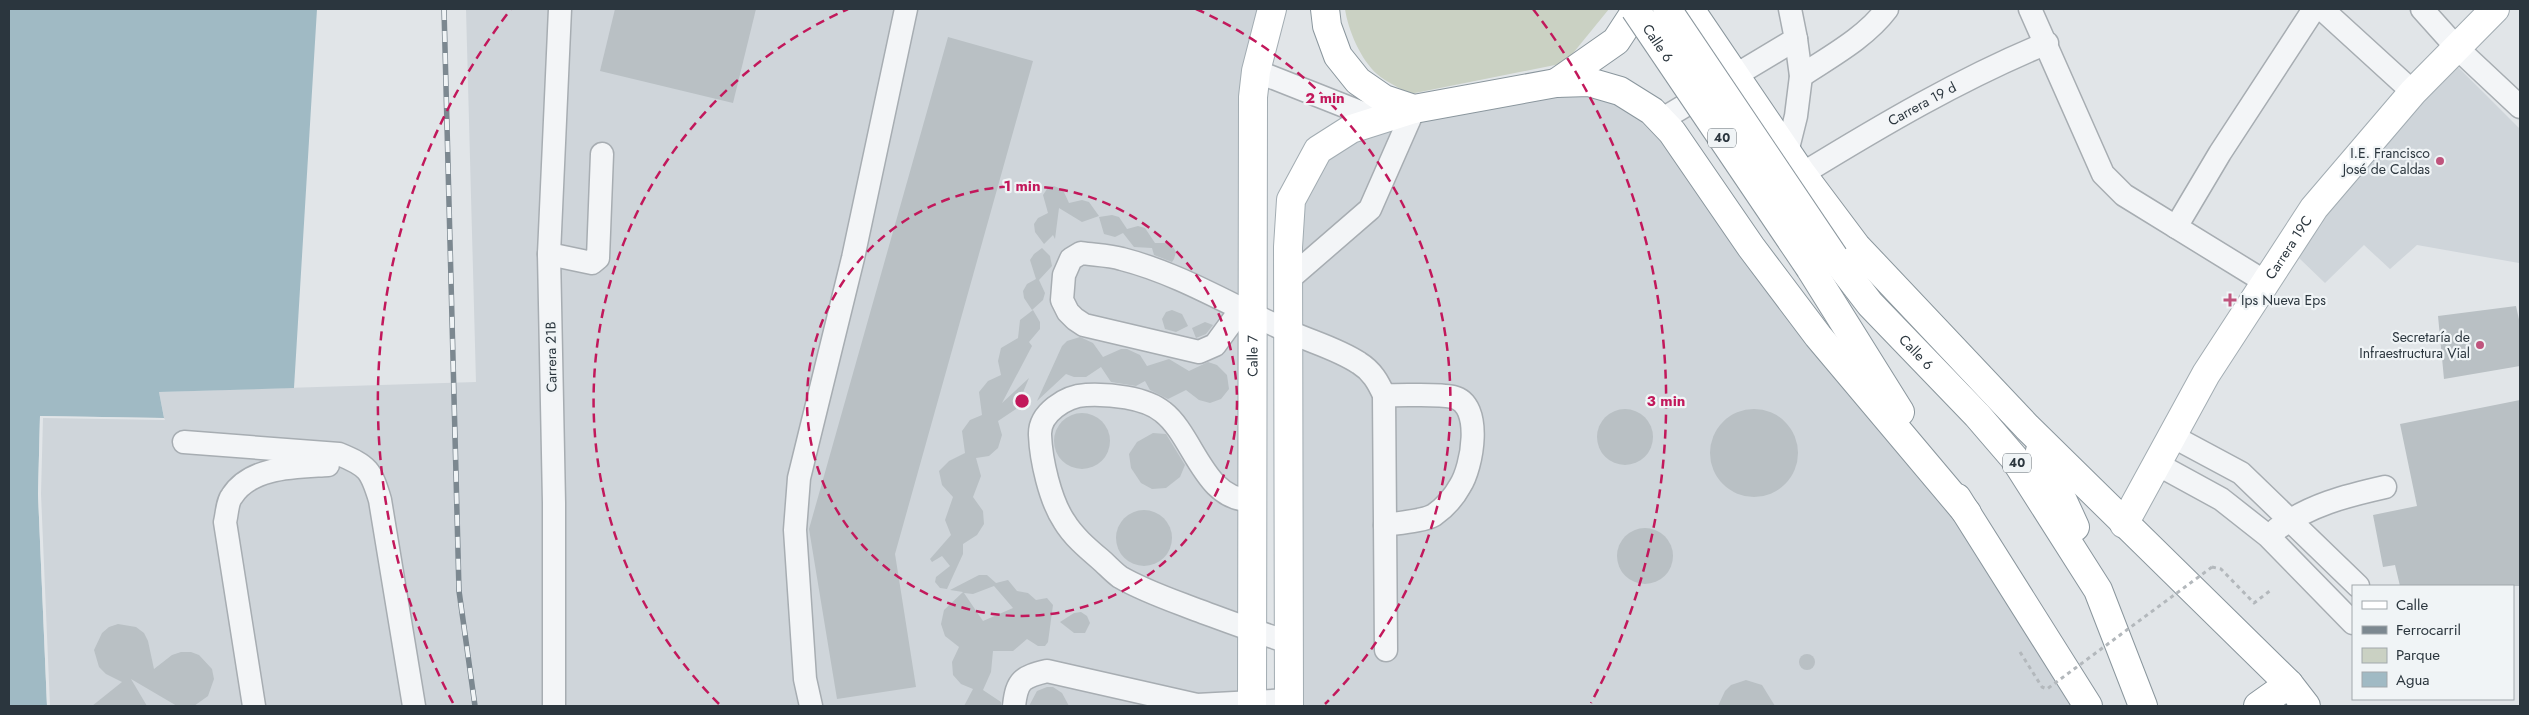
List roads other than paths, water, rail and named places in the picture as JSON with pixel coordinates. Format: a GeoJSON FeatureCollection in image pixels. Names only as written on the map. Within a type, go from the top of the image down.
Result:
{"type":"FeatureCollection","features":[{"type":"Feature","properties":{"kind":"main road","name":"Calle 7"},"geometry":{"type":"LineString","coordinates":[[1252,704],[1252,500],[1247,311],[1253,97],[1256,71],[1272,9]]}},
{"type":"Feature","properties":{"kind":"main road"},"geometry":{"type":"LineString","coordinates":[[1325,9],[1327,26],[1338,56],[1358,81],[1384,99],[1414,108]]}},
{"type":"Feature","properties":{"kind":"main road"},"geometry":{"type":"LineString","coordinates":[[1556,83],[1616,41],[1636,9]]}},
{"type":"Feature","properties":{"kind":"main road","name":"Calle 6"},"geometry":{"type":"LineString","coordinates":[[1636,9],[1822,262],[1870,304],[1977,415],[2014,458],[2098,590],[2143,706]]}},
{"type":"Feature","properties":{"kind":"main road","name":"Calle 6"},"geometry":{"type":"LineString","coordinates":[[1667,9],[1822,262],[1917,440],[1967,512],[2088,706]]}},
{"type":"Feature","properties":{"kind":"main road"},"geometry":{"type":"LineString","coordinates":[[1690,9],[1795,163],[1856,246],[2027,428],[2289,684],[2306,706]]}},
{"type":"Feature","properties":{"kind":"main road","name":"Carrera 19C"},"geometry":{"type":"LineString","coordinates":[[2124,524],[2206,374],[2267,283],[2314,208],[2413,92],[2495,9]]}},
{"type":"Feature","properties":{"kind":"main road"},"geometry":{"type":"LineString","coordinates":[[1289,703],[1288,280],[1291,200],[1318,150],[1352,128],[1414,108],[1556,83],[1589,82],[1620,91],[1641,103],[1662,120],[1818,336],[1967,512]]}},
{"type":"Feature","properties":{"kind":"main road"},"geometry":{"type":"LineString","coordinates":[[2027,428],[2051,471],[2069,512],[2098,590]]}},
{"type":"Feature","properties":{"kind":"main road"},"geometry":{"type":"LineString","coordinates":[[2258,706],[2289,684]]}},
{"type":"Feature","properties":{"kind":"street","name":"Carrera 21B"},"geometry":{"type":"LineString","coordinates":[[554,706],[554,503],[549,254],[560,9]]}},
{"type":"Feature","properties":{"kind":"street"},"geometry":{"type":"LineString","coordinates":[[811,706],[805,679],[795,530],[798,478],[853,258],[906,9]]}},
{"type":"Feature","properties":{"kind":"street"},"geometry":{"type":"LineString","coordinates":[[1790,9],[1801,76],[1796,116],[1795,163]]}},
{"type":"Feature","properties":{"kind":"street"},"geometry":{"type":"LineString","coordinates":[[1801,76],[1848,46],[1878,21],[1887,9]]}},
{"type":"Feature","properties":{"kind":"street"},"geometry":{"type":"LineString","coordinates":[[2030,9],[2047,43],[2103,174],[2124,196],[2267,283]]}},
{"type":"Feature","properties":{"kind":"street"},"geometry":{"type":"LineString","coordinates":[[2176,227],[2226,145],[2314,9]]}},
{"type":"Feature","properties":{"kind":"street"},"geometry":{"type":"LineString","coordinates":[[2322,9],[2413,92]]}},
{"type":"Feature","properties":{"kind":"street"},"geometry":{"type":"LineString","coordinates":[[2422,9],[2457,48],[2520,107]]}},
{"type":"Feature","properties":{"kind":"street"},"geometry":{"type":"LineString","coordinates":[[1662,120],[1796,39]]}},
{"type":"Feature","properties":{"kind":"street","name":"Carrera 19 d"},"geometry":{"type":"LineString","coordinates":[[1795,163],[1880,126],[1966,78],[2047,43]]}},
{"type":"Feature","properties":{"kind":"street"},"geometry":{"type":"LineString","coordinates":[[1256,71],[1380,120]]}},
{"type":"Feature","properties":{"kind":"street"},"geometry":{"type":"LineString","coordinates":[[1288,280],[1370,209],[1414,108]]}},
{"type":"Feature","properties":{"kind":"street"},"geometry":{"type":"LineString","coordinates":[[549,254],[592,263],[598,258],[602,154]]}},
{"type":"Feature","properties":{"kind":"street"},"geometry":{"type":"LineString","coordinates":[[1247,311],[1215,345],[1199,352],[1084,325],[1068,312],[1062,300],[1064,275],[1071,259],[1081,253],[1122,259],[1178,280],[1247,311],[1288,332],[1359,363],[1376,377],[1384,395],[1386,650]]}},
{"type":"Feature","properties":{"kind":"street"},"geometry":{"type":"LineString","coordinates":[[1252,500],[1240,501],[1218,486],[1200,467],[1187,442],[1163,411],[1140,401],[1085,395],[1066,400],[1044,416],[1039,428],[1040,448],[1055,505],[1064,522],[1084,545],[1120,576],[1159,595],[1252,631],[1289,642]]}},
{"type":"Feature","properties":{"kind":"street"},"geometry":{"type":"LineString","coordinates":[[1384,395],[1455,397],[1468,407],[1473,418],[1473,443],[1461,485],[1445,506],[1432,516],[1385,525]]}},
{"type":"Feature","properties":{"kind":"street"},"geometry":{"type":"LineString","coordinates":[[2172,436],[2241,473],[2357,585]]}},
{"type":"Feature","properties":{"kind":"street"},"geometry":{"type":"LineString","coordinates":[[184,442],[339,454],[359,462],[373,476],[380,500],[414,706]]}},
{"type":"Feature","properties":{"kind":"street"},"geometry":{"type":"LineString","coordinates":[[254,706],[225,522],[231,496],[246,482],[277,468],[359,462]]}},
{"type":"Feature","properties":{"kind":"street"},"geometry":{"type":"LineString","coordinates":[[2157,464],[2221,499],[2268,536],[2352,621]]}},
{"type":"Feature","properties":{"kind":"street"},"geometry":{"type":"LineString","coordinates":[[2221,499],[2241,473]]}},
{"type":"Feature","properties":{"kind":"street"},"geometry":{"type":"LineString","coordinates":[[2268,536],[2289,520],[2309,509],[2340,497],[2385,487]]}},
{"type":"Feature","properties":{"kind":"street"},"geometry":{"type":"LineString","coordinates":[[1014,706],[1016,688],[1026,676],[1047,671],[1197,705],[1289,703]]}},
{"type":"Feature","properties":{"kind":"water"},"geometry":{"type":"Polygon","coordinates":[[[9,9],[317,9],[294,388],[159,392],[164,418],[40,416],[38,494],[47,706],[9,706],[9,9]]]}},
{"type":"Feature","properties":{"kind":"railway"},"geometry":{"type":"LineString","coordinates":[[444,9],[459,591],[475,706]]}},
{"type":"Feature","properties":{"kind":"place","name":"I.E. Francisco José de Caldas"},"geometry":{"type":"Point","coordinates":[2440,161]}},
{"type":"Feature","properties":{"kind":"place","name":"Ips Nueva Eps"},"geometry":{"type":"Point","coordinates":[2230,300]}},
{"type":"Feature","properties":{"kind":"place","name":"Secretaría de Infraestructura Vial"},"geometry":{"type":"Point","coordinates":[2480,345]}}]}
